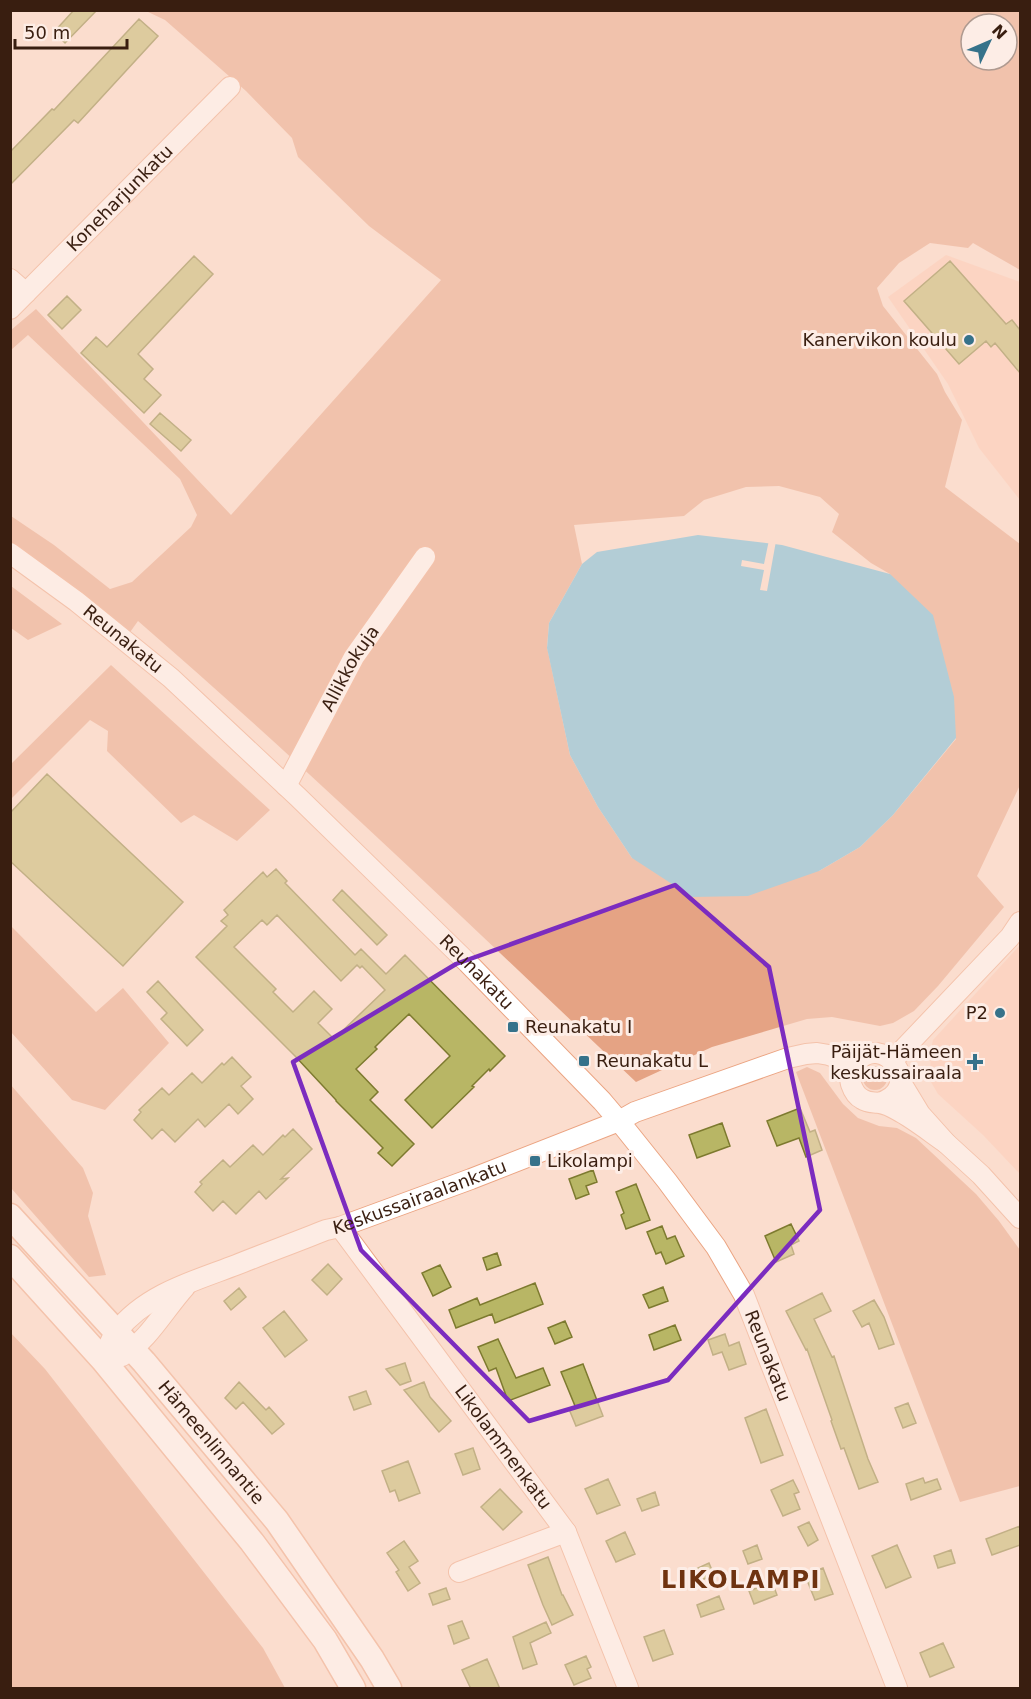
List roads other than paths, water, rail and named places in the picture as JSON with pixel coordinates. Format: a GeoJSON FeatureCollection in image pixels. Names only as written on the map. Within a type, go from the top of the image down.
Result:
{"type":"FeatureCollection","features":[{"type":"Feature","properties":{"kind":"main road","name":"Hämeenlinnantie"},"geometry":{"type":"LineString","coordinates":[[10,1216],[124,1340],[277,1521],[372,1659],[389,1689]]}},
{"type":"Feature","properties":{"kind":"main road","name":"Hämeenlinnantie"},"geometry":{"type":"LineString","coordinates":[[10,1257],[103,1360],[252,1542],[325,1640],[353,1689]]}},
{"type":"Feature","properties":{"kind":"street","name":"Koneharjunkatu"},"geometry":{"type":"LineString","coordinates":[[10,309],[230,87]]}},
{"type":"Feature","properties":{"kind":"street"},"geometry":{"type":"LineString","coordinates":[[10,279],[26,293]]}},
{"type":"Feature","properties":{"kind":"street","name":"Reunakatu"},"geometry":{"type":"LineString","coordinates":[[10,553],[76,601],[171,678],[286,786],[468,963],[602,1101],[667,1181],[716,1247],[744,1295],[897,1689]]}},
{"type":"Feature","properties":{"kind":"street","name":"Allikkokuja"},"geometry":{"type":"LineString","coordinates":[[286,786],[354,657],[425,557]]}},
{"type":"Feature","properties":{"kind":"street"},"geometry":{"type":"LineString","coordinates":[[893,1060],[1010,937],[1020,922]]}},
{"type":"Feature","properties":{"kind":"street","name":"Keskussairaalankatu"},"geometry":{"type":"LineString","coordinates":[[103,1360],[119,1357],[124,1340],[151,1329],[189,1283],[326,1230],[340,1227],[471,1179],[635,1112],[788,1058],[817,1053],[835,1056],[855,1064]]}},
{"type":"Feature","properties":{"kind":"street"},"geometry":{"type":"LineString","coordinates":[[900,1081],[894,1096],[887,1101],[871,1103],[856,1095],[850,1080],[855,1064],[869,1054],[878,1053],[893,1060],[897,1066],[900,1081],[920,1114],[1020,1218]]}},
{"type":"Feature","properties":{"kind":"street"},"geometry":{"type":"LineString","coordinates":[[879,1103],[896,1109],[946,1143]]}},
{"type":"Feature","properties":{"kind":"street","name":"Likolammenkatu"},"geometry":{"type":"LineString","coordinates":[[340,1227],[566,1532],[628,1689]]}},
{"type":"Feature","properties":{"kind":"street"},"geometry":{"type":"LineString","coordinates":[[459,1572],[566,1532]]}},
{"type":"Feature","properties":{"kind":"water"},"geometry":{"type":"Polygon","coordinates":[[[698,535],[782,545],[890,574],[933,615],[954,697],[956,738],[893,815],[860,847],[819,871],[748,896],[692,897],[632,858],[598,807],[570,755],[547,648],[549,623],[582,564],[597,552],[698,535]]]}},
{"type":"Feature","properties":{"kind":"place","name":"Kanervikon koulu"},"geometry":{"type":"Point","coordinates":[969,340]}},
{"type":"Feature","properties":{"kind":"place","name":"P2"},"geometry":{"type":"Point","coordinates":[1000,1013]}},
{"type":"Feature","properties":{"kind":"place","name":"Reunakatu I"},"geometry":{"type":"Point","coordinates":[513,1027]}},
{"type":"Feature","properties":{"kind":"place","name":"Reunakatu L"},"geometry":{"type":"Point","coordinates":[584,1061]}},
{"type":"Feature","properties":{"kind":"place","name":"Päijät-Hämeen keskussairaala"},"geometry":{"type":"Point","coordinates":[975,1062]}},
{"type":"Feature","properties":{"kind":"place","name":"Likolampi"},"geometry":{"type":"Point","coordinates":[535,1161]}},
{"type":"Feature","properties":{"kind":"district","name":"LIKOLAMPI"},"geometry":{"type":"Point","coordinates":[741,1580]}}]}
